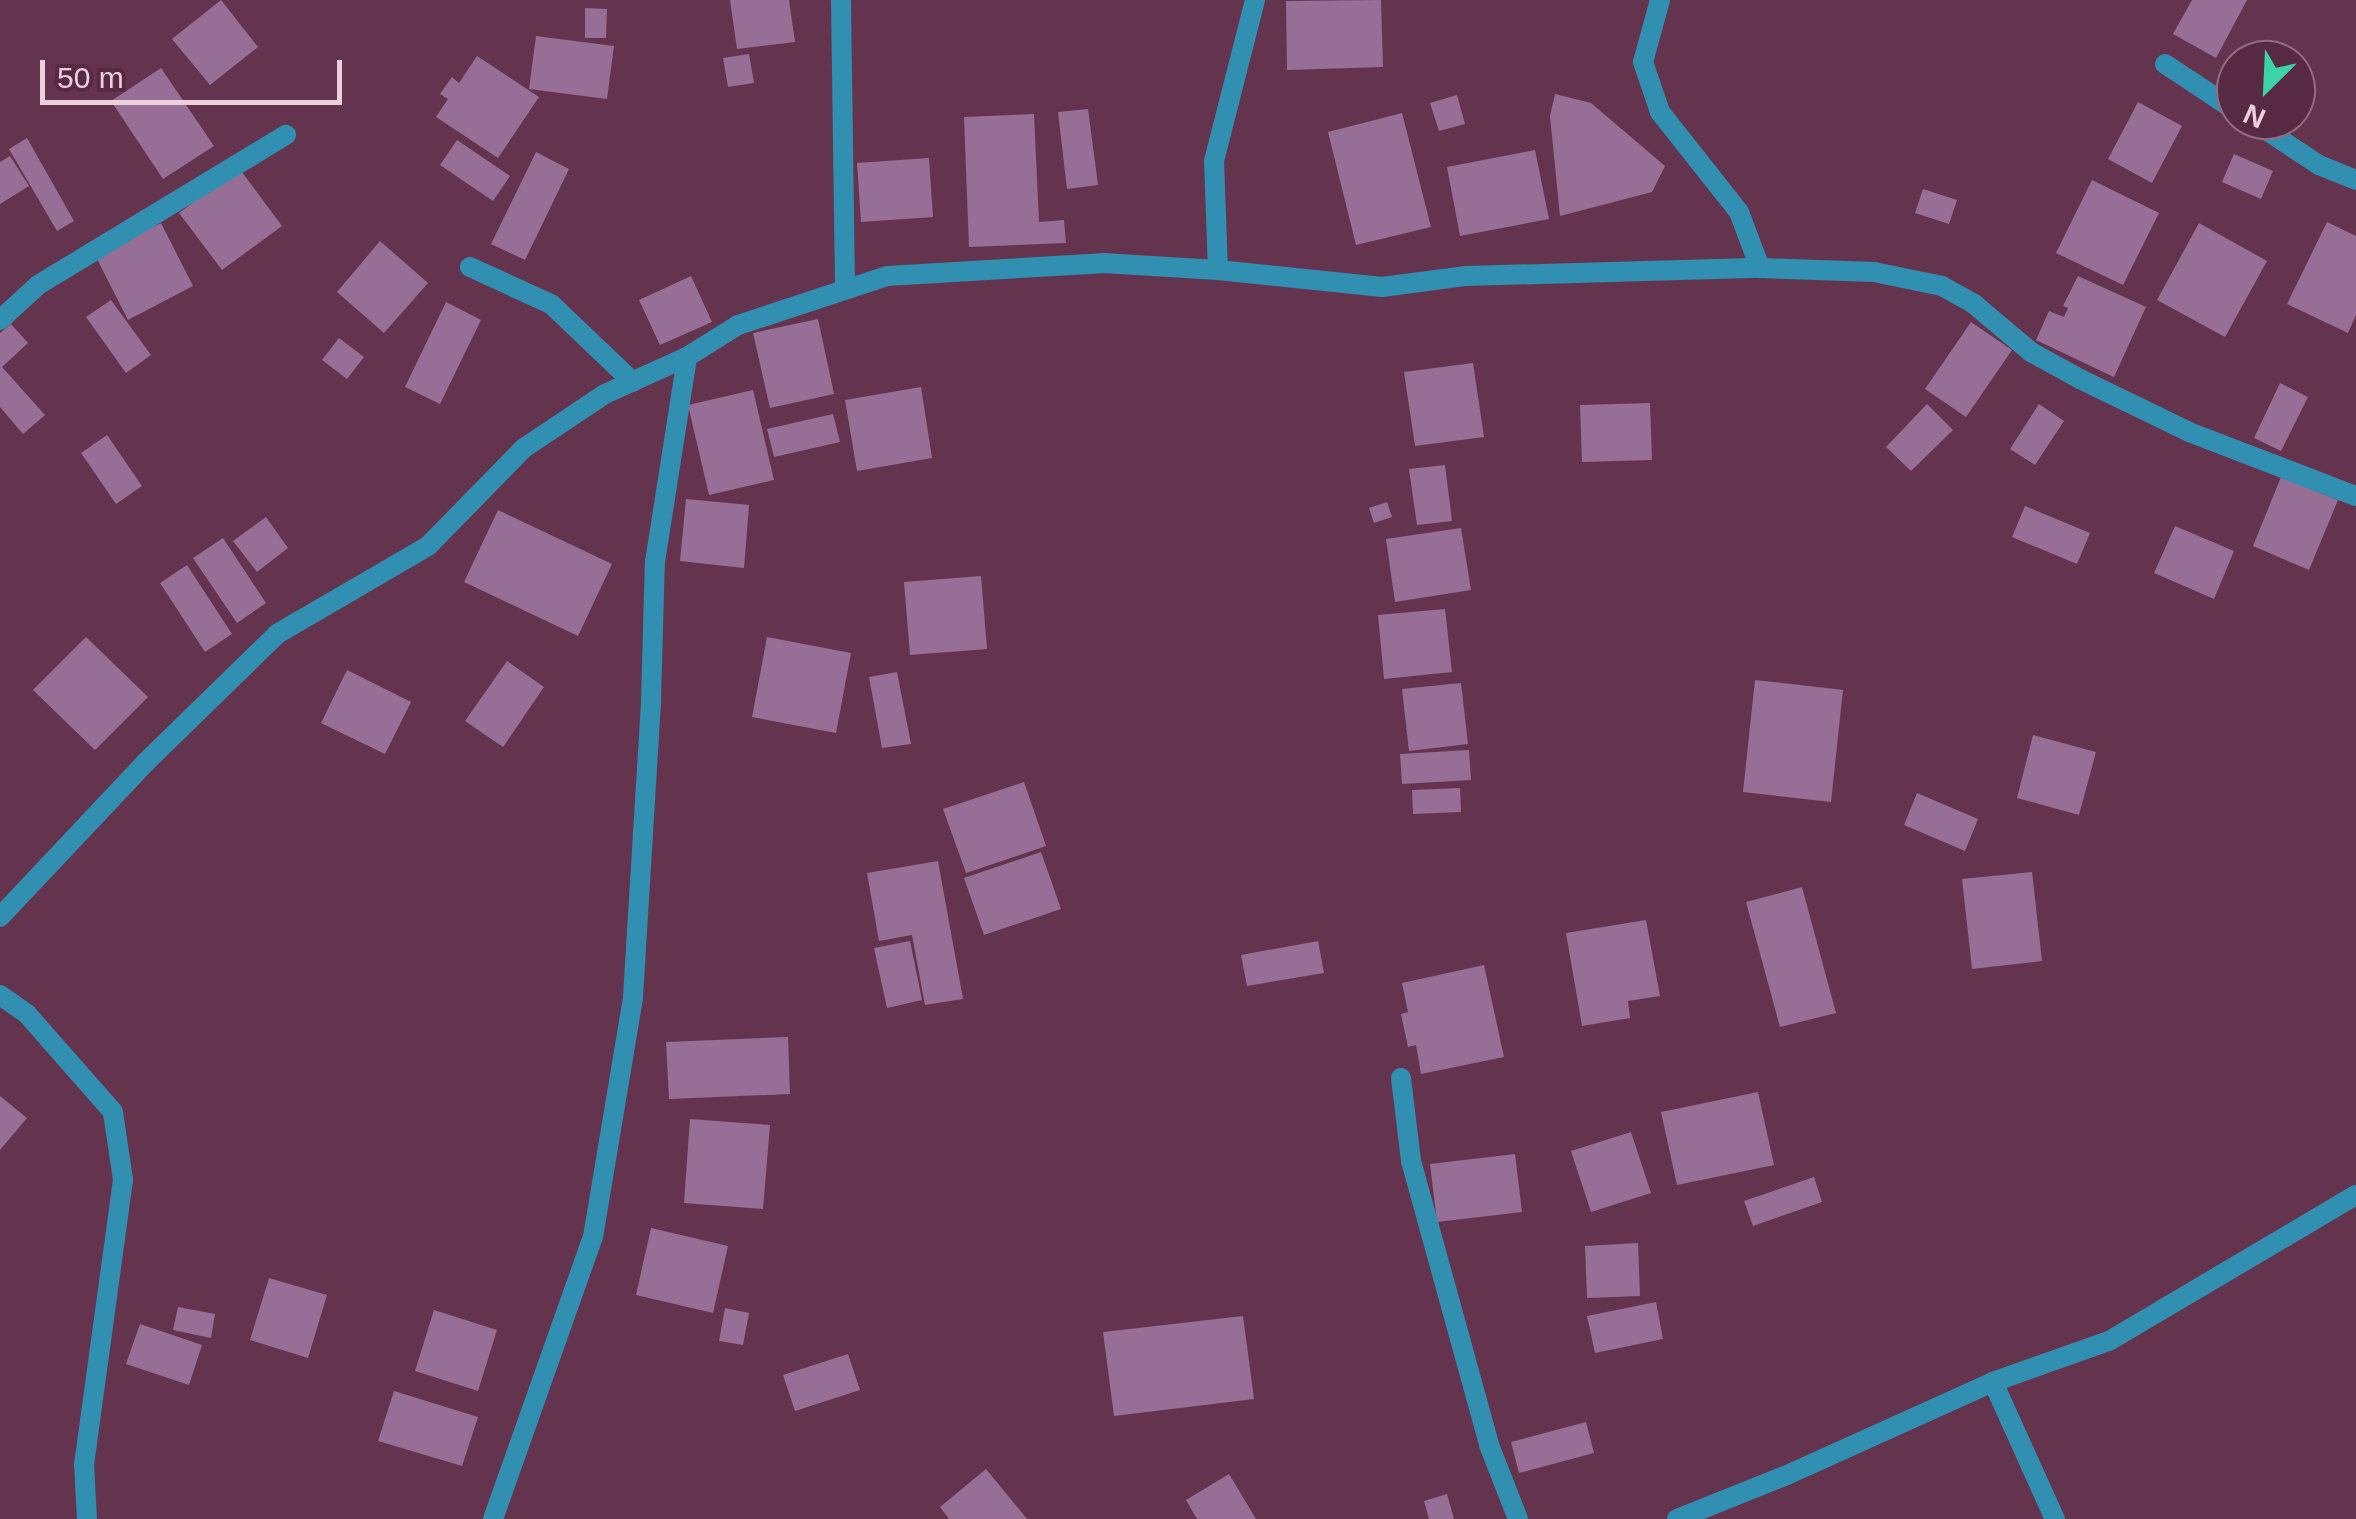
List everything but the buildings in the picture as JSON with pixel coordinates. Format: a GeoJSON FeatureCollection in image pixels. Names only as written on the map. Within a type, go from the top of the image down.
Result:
{"type":"FeatureCollection","features":[{"type":"Feature","properties":{"kind":"street"},"geometry":{"type":"LineString","coordinates":[[840,0],[845,290]]}},
{"type":"Feature","properties":{"kind":"street"},"geometry":{"type":"LineString","coordinates":[[1218,270],[1214,162],[1255,0]]}},
{"type":"Feature","properties":{"kind":"street"},"geometry":{"type":"LineString","coordinates":[[1660,0],[1643,62],[1660,112],[1739,212],[1760,268]]}},
{"type":"Feature","properties":{"kind":"street"},"geometry":{"type":"LineString","coordinates":[[2165,64],[2216,97]]}},
{"type":"Feature","properties":{"kind":"street"},"geometry":{"type":"LineString","coordinates":[[0,320],[38,284],[286,135]]}},
{"type":"Feature","properties":{"kind":"street"},"geometry":{"type":"LineString","coordinates":[[2281,140],[2319,165],[2356,180]]}},
{"type":"Feature","properties":{"kind":"street"},"geometry":{"type":"LineString","coordinates":[[0,918],[145,762],[277,634],[428,546],[524,448],[605,394],[687,356],[738,325],[887,276],[1102,263],[1382,287],[1466,276],[1602,269],[1874,272],[1942,286],[1974,304],[2031,352],[2080,378],[2188,432],[2356,496]]}},
{"type":"Feature","properties":{"kind":"street"},"geometry":{"type":"LineString","coordinates":[[470,267],[551,304],[633,382]]}},
{"type":"Feature","properties":{"kind":"street"},"geometry":{"type":"LineString","coordinates":[[493,1519],[593,1237],[630,1016],[652,701],[655,562],[687,356]]}},
{"type":"Feature","properties":{"kind":"street"},"geometry":{"type":"LineString","coordinates":[[0,995],[27,1014],[113,1112],[123,1180],[84,1464],[87,1519]]}},
{"type":"Feature","properties":{"kind":"street"},"geometry":{"type":"LineString","coordinates":[[1401,1078],[1416,1180],[1489,1445],[1518,1519]]}},
{"type":"Feature","properties":{"kind":"street"},"geometry":{"type":"LineString","coordinates":[[1677,1519],[1787,1476],[1993,1382],[2110,1341],[2356,1194]]}},
{"type":"Feature","properties":{"kind":"street"},"geometry":{"type":"LineString","coordinates":[[1993,1382],[2055,1519]]}}]}
